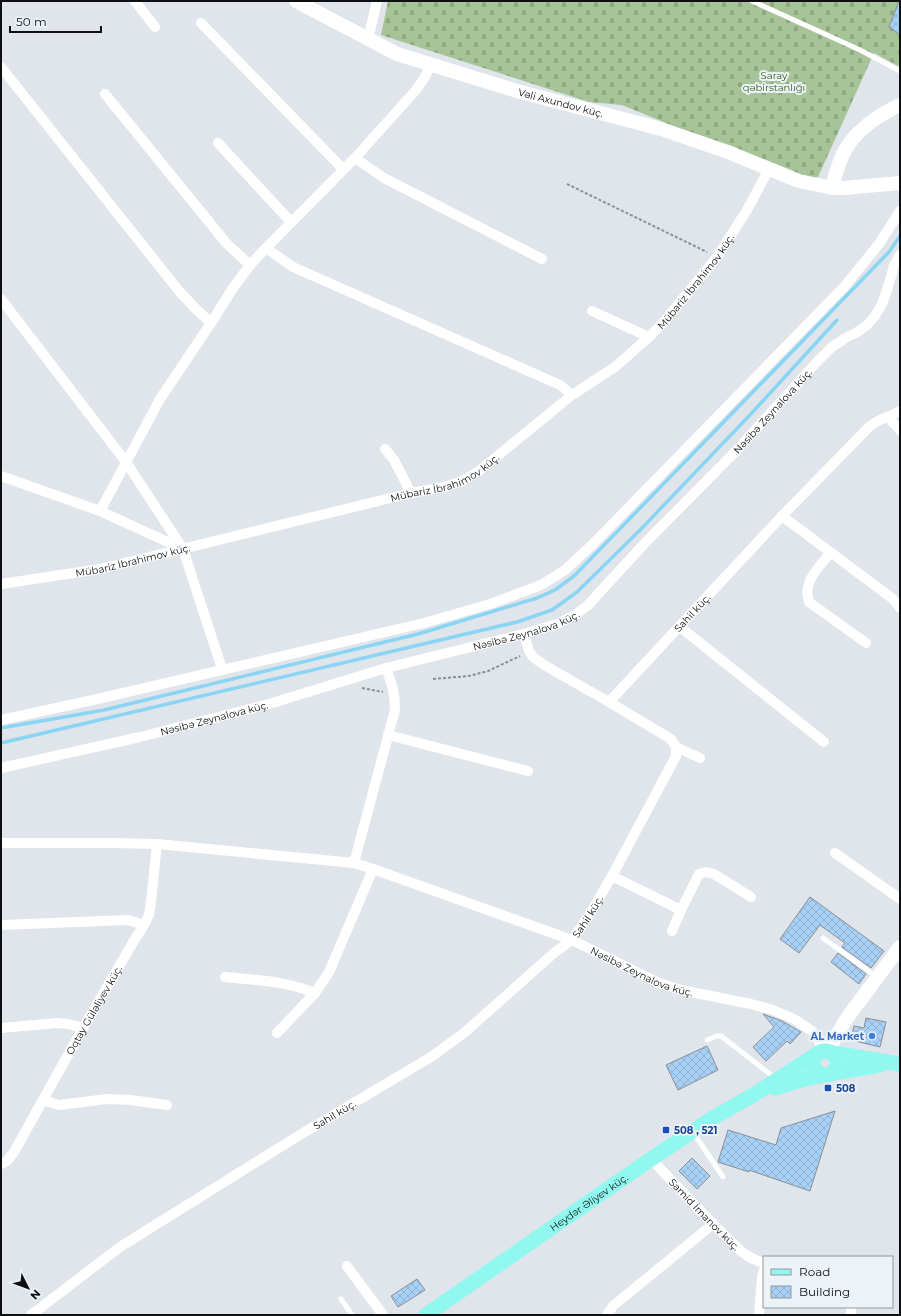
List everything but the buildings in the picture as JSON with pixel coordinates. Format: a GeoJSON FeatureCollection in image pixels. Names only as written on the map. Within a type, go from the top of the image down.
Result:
{"type":"FeatureCollection","features":[{"type":"Feature","properties":{"kind":"main road"},"geometry":{"type":"LineString","coordinates":[[822,1053],[899,1064]]}},
{"type":"Feature","properties":{"kind":"main road"},"geometry":{"type":"LineString","coordinates":[[754,1094],[822,1053],[831,1054],[835,1057],[836,1067],[833,1071],[827,1074]]}},
{"type":"Feature","properties":{"kind":"main road"},"geometry":{"type":"LineString","coordinates":[[754,1094],[827,1074],[899,1064]]}},
{"type":"Feature","properties":{"kind":"main road","name":"Heydər Əliyev küç."},"geometry":{"type":"LineString","coordinates":[[427,1315],[651,1158],[754,1094]]}},
{"type":"Feature","properties":{"kind":"street"},"geometry":{"type":"LineString","coordinates":[[136,1],[155,27]]}},
{"type":"Feature","properties":{"kind":"street","name":"Vəli Axundov küç."},"geometry":{"type":"LineString","coordinates":[[296,1],[397,54],[518,91],[661,129],[728,152],[799,181],[832,188],[850,188],[900,183]]}},
{"type":"Feature","properties":{"kind":"street"},"geometry":{"type":"LineString","coordinates":[[368,39],[377,1]]}},
{"type":"Feature","properties":{"kind":"street"},"geometry":{"type":"LineString","coordinates":[[201,23],[343,169]]}},
{"type":"Feature","properties":{"kind":"street"},"geometry":{"type":"LineString","coordinates":[[100,511],[160,399],[233,288],[250,265],[355,158],[416,90],[425,77],[430,65]]}},
{"type":"Feature","properties":{"kind":"street"},"geometry":{"type":"LineString","coordinates":[[1,67],[179,291],[211,322]]}},
{"type":"Feature","properties":{"kind":"street"},"geometry":{"type":"LineString","coordinates":[[105,94],[227,244],[250,265]]}},
{"type":"Feature","properties":{"kind":"street"},"geometry":{"type":"LineString","coordinates":[[832,188],[836,171],[848,145],[854,137],[871,122],[892,108],[900,105]]}},
{"type":"Feature","properties":{"kind":"street"},"geometry":{"type":"LineString","coordinates":[[218,143],[291,222]]}},
{"type":"Feature","properties":{"kind":"street"},"geometry":{"type":"LineString","coordinates":[[355,158],[384,178],[542,259]]}},
{"type":"Feature","properties":{"kind":"street","name":"Mübariz İbrahimov küç."},"geometry":{"type":"LineString","coordinates":[[1,584],[100,569],[412,493],[445,487],[462,481],[479,471],[572,396],[615,367],[663,323],[717,257],[748,210],[769,169]]}},
{"type":"Feature","properties":{"kind":"street"},"geometry":{"type":"LineString","coordinates":[[1,720],[424,623],[490,604],[541,585],[565,570],[592,545],[844,287],[879,244],[900,211]]}},
{"type":"Feature","properties":{"kind":"street"},"geometry":{"type":"LineString","coordinates":[[266,248],[293,267],[560,385],[572,396]]}},
{"type":"Feature","properties":{"kind":"street","name":"Nəsibə Zeynalova küç."},"geometry":{"type":"LineString","coordinates":[[1,768],[140,737],[184,724],[269,704],[386,668],[524,634],[557,624],[575,615],[588,605],[644,544],[735,452],[832,347],[868,324],[882,304],[894,266],[900,255]]}},
{"type":"Feature","properties":{"kind":"street"},"geometry":{"type":"LineString","coordinates":[[1,299],[126,462],[183,549],[222,669]]}},
{"type":"Feature","properties":{"kind":"street"},"geometry":{"type":"LineString","coordinates":[[592,311],[649,337]]}},
{"type":"Feature","properties":{"kind":"street","name":"Sahil küç."},"geometry":{"type":"LineString","coordinates":[[609,702],[782,516],[869,427],[880,419],[900,411]]}},
{"type":"Feature","properties":{"kind":"street"},"geometry":{"type":"LineString","coordinates":[[888,417],[900,430]]}},
{"type":"Feature","properties":{"kind":"street"},"geometry":{"type":"LineString","coordinates":[[385,449],[394,460],[412,493]]}},
{"type":"Feature","properties":{"kind":"street"},"geometry":{"type":"LineString","coordinates":[[1,476],[100,511],[183,549]]}},
{"type":"Feature","properties":{"kind":"street"},"geometry":{"type":"LineString","coordinates":[[782,516],[893,599],[900,608]]}},
{"type":"Feature","properties":{"kind":"street"},"geometry":{"type":"LineString","coordinates":[[830,553],[810,579],[807,594],[809,602],[866,643]]}},
{"type":"Feature","properties":{"kind":"street"},"geometry":{"type":"LineString","coordinates":[[680,627],[824,742]]}},
{"type":"Feature","properties":{"kind":"street"},"geometry":{"type":"LineString","coordinates":[[524,634],[529,651],[533,657],[544,665],[671,739],[676,747],[700,758]]}},
{"type":"Feature","properties":{"kind":"street"},"geometry":{"type":"LineString","coordinates":[[354,863],[395,710],[393,686],[386,668]]}},
{"type":"Feature","properties":{"kind":"street"},"geometry":{"type":"LineString","coordinates":[[388,736],[528,772]]}},
{"type":"Feature","properties":{"kind":"street","name":"Sahil küç."},"geometry":{"type":"LineString","coordinates":[[31,1315],[120,1247],[229,1178],[452,1043],[554,953],[572,940],[588,917],[612,876],[676,756],[676,747]]}},
{"type":"Feature","properties":{"kind":"street","name":"Nəsibə Zeynalova küç."},"geometry":{"type":"LineString","coordinates":[[1,843],[157,844],[354,863],[572,940],[659,983],[681,990],[773,1010],[812,1031],[819,1041],[822,1053]]}},
{"type":"Feature","properties":{"kind":"street","name":"Oqtay Güləliyev küç."},"geometry":{"type":"LineString","coordinates":[[1,1164],[14,1152],[83,1028],[149,915],[157,844]]}},
{"type":"Feature","properties":{"kind":"street"},"geometry":{"type":"LineString","coordinates":[[835,853],[900,899]]}},
{"type":"Feature","properties":{"kind":"street"},"geometry":{"type":"LineString","coordinates":[[277,1034],[315,993],[329,972],[373,869]]}},
{"type":"Feature","properties":{"kind":"street"},"geometry":{"type":"LineString","coordinates":[[672,931],[698,874],[706,872],[714,874],[750,897]]}},
{"type":"Feature","properties":{"kind":"street"},"geometry":{"type":"LineString","coordinates":[[612,876],[681,910]]}},
{"type":"Feature","properties":{"kind":"street"},"geometry":{"type":"LineString","coordinates":[[1,925],[128,920],[144,925]]}},
{"type":"Feature","properties":{"kind":"street"},"geometry":{"type":"LineString","coordinates":[[822,1053],[846,1018],[900,947]]}},
{"type":"Feature","properties":{"kind":"street"},"geometry":{"type":"LineString","coordinates":[[225,977],[286,983],[315,993]]}},
{"type":"Feature","properties":{"kind":"street"},"geometry":{"type":"LineString","coordinates":[[1,1028],[57,1023],[83,1028]]}},
{"type":"Feature","properties":{"kind":"street"},"geometry":{"type":"LineString","coordinates":[[42,1100],[59,1105],[106,1099],[131,1100],[167,1105]]}},
{"type":"Feature","properties":{"kind":"street","name":"Samid İmanov küç."},"geometry":{"type":"LineString","coordinates":[[651,1158],[713,1224],[742,1252],[751,1258],[763,1263]]}},
{"type":"Feature","properties":{"kind":"street"},"geometry":{"type":"LineString","coordinates":[[607,1315],[613,1306],[713,1224]]}},
{"type":"Feature","properties":{"kind":"street"},"geometry":{"type":"LineString","coordinates":[[347,1266],[383,1315]]}},
{"type":"Feature","properties":{"kind":"street"},"geometry":{"type":"LineString","coordinates":[[759,1315],[763,1274]]}},
{"type":"Feature","properties":{"kind":"lane"},"geometry":{"type":"LineString","coordinates":[[752,1],[860,50],[900,70]]}},
{"type":"Feature","properties":{"kind":"lane"},"geometry":{"type":"LineString","coordinates":[[823,938],[877,978]]}},
{"type":"Feature","properties":{"kind":"lane"},"geometry":{"type":"LineString","coordinates":[[707,1040],[721,1036],[778,1080]]}},
{"type":"Feature","properties":{"kind":"lane"},"geometry":{"type":"LineString","coordinates":[[692,1132],[723,1177]]}},
{"type":"Feature","properties":{"kind":"lane"},"geometry":{"type":"LineString","coordinates":[[340,1299],[352,1315]]}},
{"type":"Feature","properties":{"kind":"path"},"geometry":{"type":"LineString","coordinates":[[567,184],[717,257]]}},
{"type":"Feature","properties":{"kind":"path"},"geometry":{"type":"LineString","coordinates":[[433,679],[469,676],[488,672],[529,651]]}},
{"type":"Feature","properties":{"kind":"green space","name":"Saray qəbirstanlığı"},"geometry":{"type":"Polygon","coordinates":[[[388,1],[900,1],[900,67],[874,53],[818,177],[800,178],[622,105],[589,102],[381,35],[388,1]]]}},
{"type":"Feature","properties":{"kind":"waterway"},"geometry":{"type":"LineString","coordinates":[[1,728],[104,710],[418,634],[537,598],[555,590],[574,576],[889,252],[900,236]]}},
{"type":"Feature","properties":{"kind":"waterway"},"geometry":{"type":"LineString","coordinates":[[1,743],[517,622],[552,610],[577,592],[641,529],[749,416],[837,320]]}},
{"type":"Feature","properties":{"kind":"place","name":"AL Market"},"geometry":{"type":"Point","coordinates":[872,1036]}},
{"type":"Feature","properties":{"kind":"place","name":"508"},"geometry":{"type":"Point","coordinates":[828,1088]}},
{"type":"Feature","properties":{"kind":"place","name":"508 , 521"},"geometry":{"type":"Point","coordinates":[666,1130]}}]}
